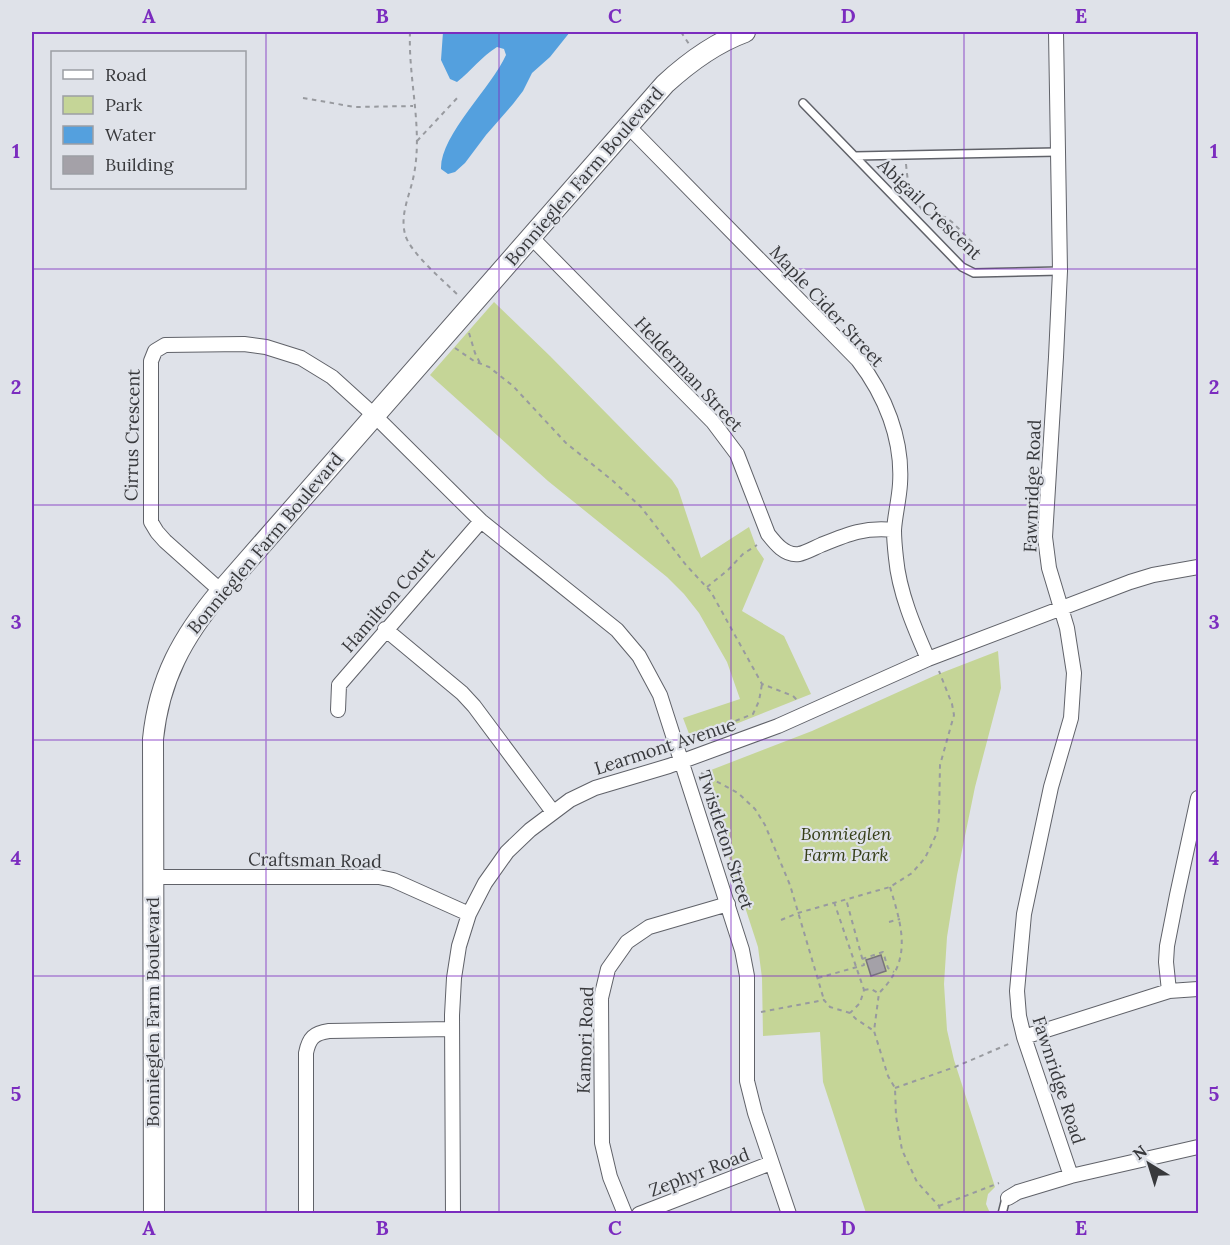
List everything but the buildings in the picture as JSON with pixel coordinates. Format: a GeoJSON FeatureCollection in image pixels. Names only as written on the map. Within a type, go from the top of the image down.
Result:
{"type":"FeatureCollection","features":[{"type":"Feature","properties":{"kind":"street","name":"Bonnieglen Farm Boulevard"},"geometry":{"type":"LineString","coordinates":[[153,1214],[152,762],[154,725],[159,702],[179,649],[221,591],[627,126],[679,71],[708,50],[746,32]]}},
{"type":"Feature","properties":{"kind":"street","name":"Fawnridge Road"},"geometry":{"type":"LineString","coordinates":[[1056,32],[1060,271],[1045,537],[1049,568],[1062,608],[1074,673],[1071,718],[1051,787],[1024,914],[1017,991],[1024,1037],[1071,1176]]}},
{"type":"Feature","properties":{"kind":"street","name":"Maple Cider Street"},"geometry":{"type":"LineString","coordinates":[[627,126],[849,352],[868,374],[885,403],[898,448],[901,481],[894,530],[897,561],[907,606],[928,659]]}},
{"type":"Feature","properties":{"kind":"street","name":"Helderman Street"},"geometry":{"type":"LineString","coordinates":[[531,237],[713,422],[737,454],[768,534],[776,544],[798,555],[854,531],[880,528],[894,530]]}},
{"type":"Feature","properties":{"kind":"street","name":"Cirrus Crescent"},"geometry":{"type":"LineString","coordinates":[[221,591],[165,541],[156,532],[151,522],[150,376],[151,361],[155,351],[165,345],[244,344],[286,352],[318,367],[332,377],[375,416]]}},
{"type":"Feature","properties":{"kind":"street","name":"Twistleton Street"},"geometry":{"type":"LineString","coordinates":[[375,416],[481,521],[599,614],[630,644],[648,670],[660,695],[742,950],[747,976],[747,1081],[771,1163],[789,1214]]}},
{"type":"Feature","properties":{"kind":"street","name":"Hamilton Court"},"geometry":{"type":"LineString","coordinates":[[338,710],[339,684],[481,521]]}},
{"type":"Feature","properties":{"kind":"street","name":"Learmont Avenue"},"geometry":{"type":"LineString","coordinates":[[453,1214],[452,1029],[455,967],[459,946],[469,914],[485,883],[507,852],[530,830],[570,800],[595,788],[682,762],[795,719],[928,659],[1130,582],[1153,575],[1198,567]]}},
{"type":"Feature","properties":{"kind":"street"},"geometry":{"type":"LineString","coordinates":[[386,629],[462,693],[474,706],[553,812]]}},
{"type":"Feature","properties":{"kind":"street"},"geometry":{"type":"LineString","coordinates":[[1169,991],[1167,946],[1198,798]]}},
{"type":"Feature","properties":{"kind":"street","name":"Craftsman Road"},"geometry":{"type":"LineString","coordinates":[[152,877],[379,877],[393,880],[469,914]]}},
{"type":"Feature","properties":{"kind":"street","name":"Kamori Road"},"geometry":{"type":"LineString","coordinates":[[625,1214],[610,1177],[602,1143],[601,998],[608,969],[616,954],[627,942],[649,927],[728,904]]}},
{"type":"Feature","properties":{"kind":"street"},"geometry":{"type":"LineString","coordinates":[[1024,1037],[1169,991],[1198,989]]}},
{"type":"Feature","properties":{"kind":"street"},"geometry":{"type":"LineString","coordinates":[[306,1214],[306,1053],[310,1038],[315,1034],[329,1031],[452,1029]]}},
{"type":"Feature","properties":{"kind":"street"},"geometry":{"type":"LineString","coordinates":[[1008,1198],[1018,1192],[1071,1176],[1198,1147]]}},
{"type":"Feature","properties":{"kind":"street","name":"Zephyr Road"},"geometry":{"type":"LineString","coordinates":[[639,1214],[771,1163]]}},
{"type":"Feature","properties":{"kind":"lane","name":"Abigail Crescent"},"geometry":{"type":"LineString","coordinates":[[803,103],[962,267],[974,273],[1060,271]]}},
{"type":"Feature","properties":{"kind":"lane","name":"Abigail Crescent"},"geometry":{"type":"LineString","coordinates":[[855,156],[1058,152]]}},
{"type":"Feature","properties":{"kind":"lane"},"geometry":{"type":"LineString","coordinates":[[1002,1214],[1008,1198]]}},
{"type":"Feature","properties":{"kind":"path"},"geometry":{"type":"LineString","coordinates":[[410,32],[409,55],[417,141],[413,180],[404,208],[405,233],[411,249],[459,296]]}},
{"type":"Feature","properties":{"kind":"path"},"geometry":{"type":"LineString","coordinates":[[681,32],[689,44]]}},
{"type":"Feature","properties":{"kind":"path"},"geometry":{"type":"LineString","coordinates":[[417,141],[460,95]]}},
{"type":"Feature","properties":{"kind":"path"},"geometry":{"type":"LineString","coordinates":[[303,98],[355,107],[414,106]]}},
{"type":"Feature","properties":{"kind":"path"},"geometry":{"type":"LineString","coordinates":[[906,164],[911,196],[927,216],[945,217],[973,243],[975,254],[971,263]]}},
{"type":"Feature","properties":{"kind":"path"},"geometry":{"type":"LineString","coordinates":[[469,333],[480,363]]}},
{"type":"Feature","properties":{"kind":"path"},"geometry":{"type":"LineString","coordinates":[[456,348],[489,367],[513,386],[566,443],[642,507],[686,565],[707,587],[762,684],[793,696],[798,701]]}},
{"type":"Feature","properties":{"kind":"path"},"geometry":{"type":"LineString","coordinates":[[707,587],[743,554],[757,545]]}},
{"type":"Feature","properties":{"kind":"path"},"geometry":{"type":"LineString","coordinates":[[781,920],[834,902],[890,887],[912,873],[925,858],[936,833],[939,818],[940,765],[954,715],[939,671]]}},
{"type":"Feature","properties":{"kind":"path"},"geometry":{"type":"LineString","coordinates":[[690,743],[689,739],[753,714],[759,701],[762,684]]}},
{"type":"Feature","properties":{"kind":"path"},"geometry":{"type":"LineString","coordinates":[[701,773],[738,793],[755,809],[765,825],[778,857],[798,913],[824,1000],[830,1007],[850,1013],[874,1031]]}},
{"type":"Feature","properties":{"kind":"path"},"geometry":{"type":"LineString","coordinates":[[890,887],[900,919],[903,945],[895,972],[879,993],[874,1031],[888,1076],[896,1088],[896,1116],[902,1150],[917,1182],[939,1206],[941,1214]]}},
{"type":"Feature","properties":{"kind":"path"},"geometry":{"type":"LineString","coordinates":[[818,978],[864,965],[846,899]]}},
{"type":"Feature","properties":{"kind":"path"},"geometry":{"type":"LineString","coordinates":[[834,902],[864,990],[860,1003],[850,1013]]}},
{"type":"Feature","properties":{"kind":"path"},"geometry":{"type":"LineString","coordinates":[[889,922],[900,919]]}},
{"type":"Feature","properties":{"kind":"path"},"geometry":{"type":"LineString","coordinates":[[845,936],[855,934]]}},
{"type":"Feature","properties":{"kind":"path"},"geometry":{"type":"LineString","coordinates":[[862,959],[883,952],[888,968],[895,972]]}},
{"type":"Feature","properties":{"kind":"path"},"geometry":{"type":"LineString","coordinates":[[864,990],[871,989],[879,993]]}},
{"type":"Feature","properties":{"kind":"path"},"geometry":{"type":"LineString","coordinates":[[761,1012],[824,1000]]}},
{"type":"Feature","properties":{"kind":"path"},"geometry":{"type":"LineString","coordinates":[[896,1088],[955,1067],[1011,1043]]}},
{"type":"Feature","properties":{"kind":"path"},"geometry":{"type":"LineString","coordinates":[[939,1206],[999,1183]]}},
{"type":"Feature","properties":{"kind":"green space"},"geometry":{"type":"Polygon","coordinates":[[[494,302],[672,480],[678,489],[701,558],[749,527],[757,549],[764,559],[742,611],[784,636],[811,694],[693,741],[691,739],[683,718],[740,699],[727,662],[699,613],[667,577],[548,481],[430,375],[494,302]]]}},
{"type":"Feature","properties":{"kind":"green space","name":"Bonnieglen Farm Park"},"geometry":{"type":"Polygon","coordinates":[[[998,651],[1001,688],[975,787],[957,875],[947,937],[944,984],[947,1030],[954,1060],[995,1187],[988,1194],[986,1204],[990,1213],[866,1213],[823,1082],[820,1032],[763,1036],[762,978],[758,947],[705,784],[711,770],[812,731],[936,675],[998,651]]]}},
{"type":"Feature","properties":{"kind":"water"},"geometry":{"type":"Polygon","coordinates":[[[443,32],[570,32],[550,57],[532,73],[523,91],[465,163],[455,172],[448,174],[441,169],[449,141],[506,55],[504,49],[497,47],[457,82],[450,79],[441,60],[443,32]]]}}]}
